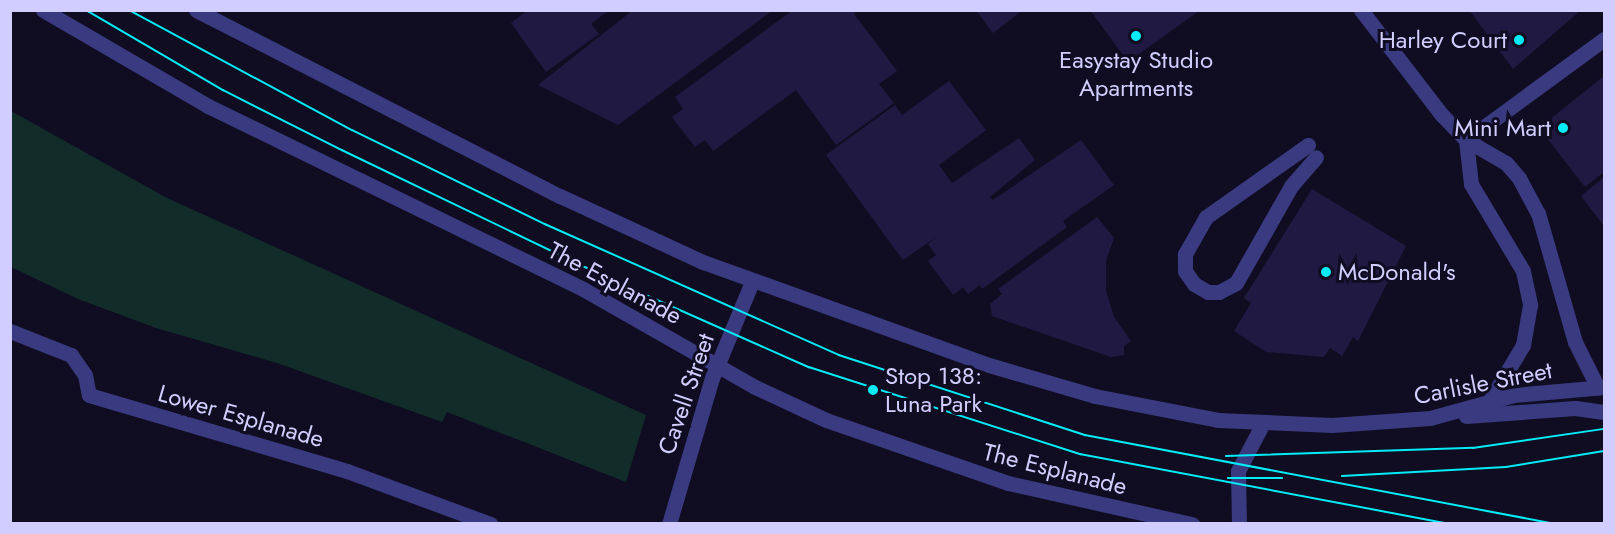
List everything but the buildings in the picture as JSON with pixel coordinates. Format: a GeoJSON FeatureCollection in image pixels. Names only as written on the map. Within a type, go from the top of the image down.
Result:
{"type":"FeatureCollection","features":[{"type":"Feature","properties":{"kind":"street","name":"The Esplanade"},"geometry":{"type":"LineString","coordinates":[[43,10],[208,106],[583,289],[718,365],[826,420],[969,471],[1100,506],[1192,524]]}},
{"type":"Feature","properties":{"kind":"street"},"geometry":{"type":"LineString","coordinates":[[196,10],[560,196],[752,282],[989,365],[1095,396],[1195,418],[1263,423],[1238,471],[1239,524]]}},
{"type":"Feature","properties":{"kind":"street"},"geometry":{"type":"LineString","coordinates":[[1361,10],[1408,75],[1466,140],[1506,163],[1527,191],[1548,238],[1575,342],[1601,387]]}},
{"type":"Feature","properties":{"kind":"street"},"geometry":{"type":"LineString","coordinates":[[1466,140],[1605,39]]}},
{"type":"Feature","properties":{"kind":"street"},"geometry":{"type":"LineString","coordinates":[[1466,140],[1471,184],[1523,271],[1530,305],[1523,345],[1489,402]]}},
{"type":"Feature","properties":{"kind":"street"},"geometry":{"type":"LineString","coordinates":[[1312,151],[1236,283],[1219,292],[1208,292],[1194,284],[1185,271],[1185,254],[1206,217],[1312,151]]}},
{"type":"Feature","properties":{"kind":"street","name":"Cavell Street"},"geometry":{"type":"LineString","coordinates":[[669,524],[691,440],[718,365],[752,282]]}},
{"type":"Feature","properties":{"kind":"street","name":"Lower Esplanade"},"geometry":{"type":"LineString","coordinates":[[10,331],[71,355],[85,375],[89,395],[347,471],[486,523]]}},
{"type":"Feature","properties":{"kind":"street","name":"Carlisle Street"},"geometry":{"type":"LineString","coordinates":[[1263,423],[1332,425],[1430,418],[1530,393],[1601,387]]}},
{"type":"Feature","properties":{"kind":"street"},"geometry":{"type":"LineString","coordinates":[[1430,418],[1575,408],[1605,412]]}},
{"type":"Feature","properties":{"kind":"green space"},"geometry":{"type":"Polygon","coordinates":[[[11,111],[167,198],[646,415],[626,482],[447,412],[442,422],[277,363],[156,328],[78,299],[11,267],[11,111]]]}},
{"type":"Feature","properties":{"kind":"tram line"},"geometry":{"type":"LineString","coordinates":[[86,10],[223,90],[342,150],[610,279],[809,367],[1080,454],[1449,524]]}},
{"type":"Feature","properties":{"kind":"tram line"},"geometry":{"type":"LineString","coordinates":[[129,10],[352,130],[545,224],[839,355],[1085,435],[1554,524]]}},
{"type":"Feature","properties":{"kind":"tram line"},"geometry":{"type":"LineString","coordinates":[[1226,456],[1473,448],[1604,429]]}},
{"type":"Feature","properties":{"kind":"tram line"},"geometry":{"type":"LineString","coordinates":[[1342,476],[1506,467],[1604,451]]}},
{"type":"Feature","properties":{"kind":"tram line"},"geometry":{"type":"LineString","coordinates":[[1228,478],[1282,478]]}},
{"type":"Feature","properties":{"kind":"place","name":"Easystay Studio Apartments"},"geometry":{"type":"Point","coordinates":[1136,36]}},
{"type":"Feature","properties":{"kind":"place","name":"Harley Court"},"geometry":{"type":"Point","coordinates":[1519,40]}},
{"type":"Feature","properties":{"kind":"place","name":"Mini Mart"},"geometry":{"type":"Point","coordinates":[1563,128]}},
{"type":"Feature","properties":{"kind":"place","name":"McDonald's"},"geometry":{"type":"Point","coordinates":[1326,272]}},
{"type":"Feature","properties":{"kind":"place","name":"Stop 138: Luna Park"},"geometry":{"type":"Point","coordinates":[873,390]}}]}
